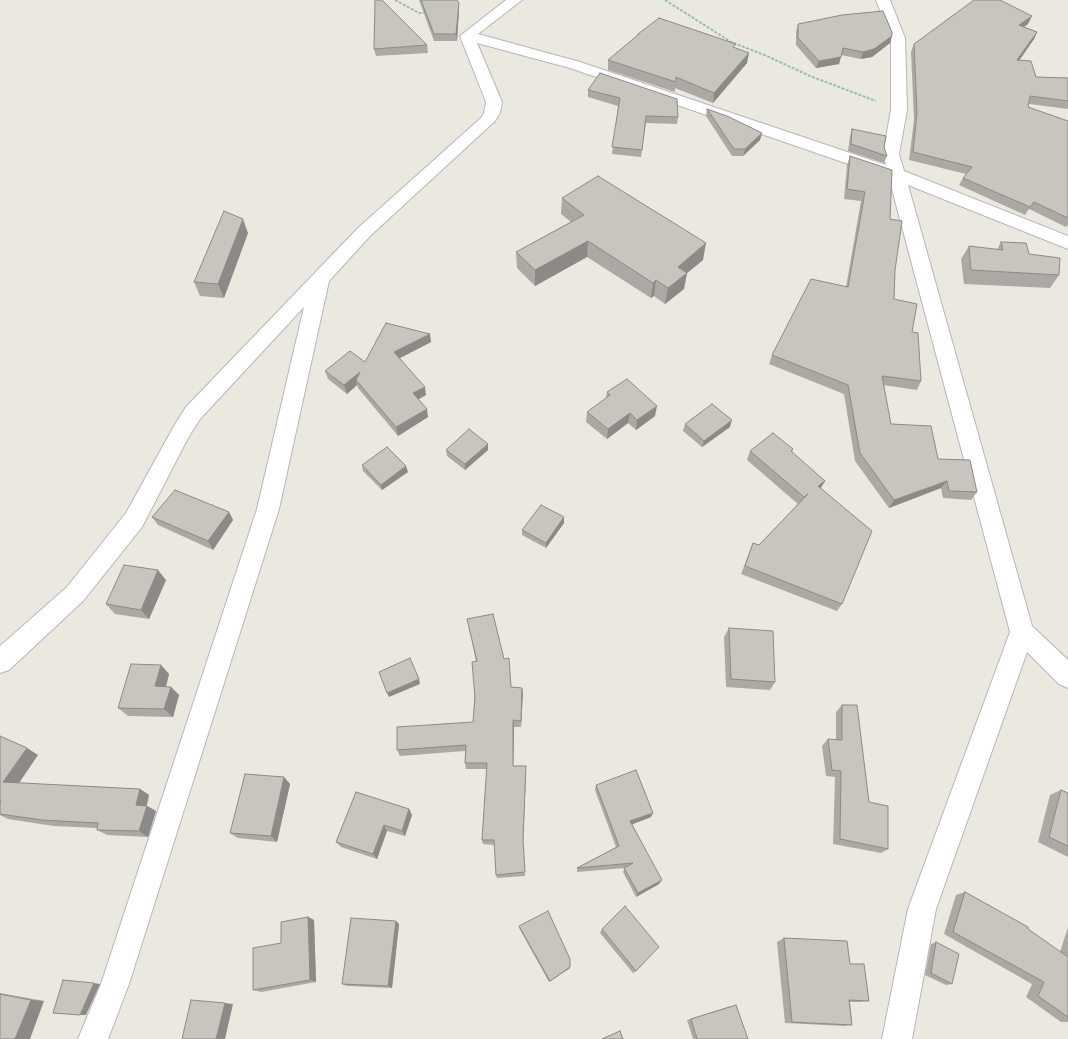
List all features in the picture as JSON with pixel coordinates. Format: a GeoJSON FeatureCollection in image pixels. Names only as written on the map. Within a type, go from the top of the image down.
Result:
{"type":"FeatureCollection","features":[{"type":"Feature","properties":{"kind":"street"},"geometry":{"type":"LineString","coordinates":[[467,36],[516,0]]}},
{"type":"Feature","properties":{"kind":"street"},"geometry":{"type":"LineString","coordinates":[[883,0],[898,38],[899,110],[891,154],[898,175],[1022,632],[1068,676]]}},
{"type":"Feature","properties":{"kind":"street"},"geometry":{"type":"LineString","coordinates":[[467,36],[575,65],[898,175],[1068,243]]}},
{"type":"Feature","properties":{"kind":"street"},"geometry":{"type":"LineString","coordinates":[[0,662],[75,594],[134,520],[181,432],[193,413],[364,232],[487,121],[492,113],[494,102],[467,36]]}},
{"type":"Feature","properties":{"kind":"street"},"geometry":{"type":"LineString","coordinates":[[92,1039],[115,984],[268,509],[321,278]]}},
{"type":"Feature","properties":{"kind":"street"},"geometry":{"type":"LineString","coordinates":[[897,1039],[922,909],[1022,632]]}},
{"type":"Feature","properties":{"kind":"path"},"geometry":{"type":"LineString","coordinates":[[395,0],[419,13],[433,13]]}},
{"type":"Feature","properties":{"kind":"path"},"geometry":{"type":"LineString","coordinates":[[665,0],[731,42],[767,56],[810,76],[899,110]]}},
{"type":"Feature","properties":{"kind":"building"},"geometry":{"type":"Polygon","coordinates":[[[375,0],[382,0],[427,45],[374,49],[375,0]]]}},
{"type":"Feature","properties":{"kind":"building"},"geometry":{"type":"Polygon","coordinates":[[[421,0],[457,0],[459,3],[456,34],[434,34],[421,0]]]}},
{"type":"Feature","properties":{"kind":"building"},"geometry":{"type":"Polygon","coordinates":[[[974,0],[1000,0],[1032,16],[1019,25],[1037,32],[1017,60],[1031,61],[1036,77],[1068,78],[1068,101],[1030,96],[1028,107],[1068,121],[1068,218],[1034,202],[1030,207],[963,178],[972,167],[913,152],[917,113],[914,44],[974,0]]]}},
{"type":"Feature","properties":{"kind":"building"},"geometry":{"type":"Polygon","coordinates":[[[883,11],[892,32],[892,36],[874,49],[863,52],[843,48],[841,57],[819,61],[798,38],[798,24],[842,15],[883,11]]]}},
{"type":"Feature","properties":{"kind":"building"},"geometry":{"type":"Polygon","coordinates":[[[659,18],[736,44],[733,47],[749,53],[714,93],[676,77],[676,82],[608,60],[659,18]]]}},
{"type":"Feature","properties":{"kind":"building"},"geometry":{"type":"Polygon","coordinates":[[[600,73],[677,99],[678,117],[646,116],[642,150],[612,147],[620,98],[588,90],[600,73]]]}},
{"type":"Feature","properties":{"kind":"building"},"geometry":{"type":"Polygon","coordinates":[[[707,109],[727,116],[762,133],[745,149],[734,149],[707,109]]]}},
{"type":"Feature","properties":{"kind":"building"},"geometry":{"type":"Polygon","coordinates":[[[852,129],[886,136],[884,147],[887,156],[851,144],[852,129]]]}},
{"type":"Feature","properties":{"kind":"building"},"geometry":{"type":"Polygon","coordinates":[[[850,156],[892,170],[890,219],[902,221],[895,270],[894,299],[917,304],[912,332],[918,333],[921,381],[882,376],[891,424],[931,426],[938,459],[970,460],[977,492],[949,491],[947,481],[894,500],[860,453],[848,385],[772,355],[811,279],[848,287],[865,192],[847,189],[850,156]]]}},
{"type":"Feature","properties":{"kind":"building"},"geometry":{"type":"Polygon","coordinates":[[[598,176],[706,243],[678,267],[687,273],[668,288],[656,280],[653,283],[588,241],[535,270],[516,252],[584,215],[562,198],[598,176]]]}},
{"type":"Feature","properties":{"kind":"building"},"geometry":{"type":"Polygon","coordinates":[[[224,211],[243,219],[218,284],[194,282],[224,211]]]}},
{"type":"Feature","properties":{"kind":"building"},"geometry":{"type":"Polygon","coordinates":[[[1001,242],[1026,243],[1029,254],[1060,258],[1059,275],[971,270],[969,246],[1003,250],[1001,242]]]}},
{"type":"Feature","properties":{"kind":"building"},"geometry":{"type":"Polygon","coordinates":[[[386,323],[430,334],[394,352],[425,387],[413,393],[427,409],[396,427],[356,380],[360,372],[344,385],[325,371],[350,351],[365,362],[386,323]]]}},
{"type":"Feature","properties":{"kind":"building"},"geometry":{"type":"Polygon","coordinates":[[[627,379],[657,406],[637,420],[630,413],[608,429],[587,412],[610,395],[607,392],[627,379]]]}},
{"type":"Feature","properties":{"kind":"building"},"geometry":{"type":"Polygon","coordinates":[[[712,404],[732,420],[704,441],[685,424],[712,404]]]}},
{"type":"Feature","properties":{"kind":"building"},"geometry":{"type":"Polygon","coordinates":[[[469,429],[488,444],[465,464],[446,450],[469,429]]]}},
{"type":"Feature","properties":{"kind":"building"},"geometry":{"type":"Polygon","coordinates":[[[773,433],[793,449],[791,451],[825,481],[818,486],[872,531],[842,604],[745,566],[753,543],[759,545],[808,494],[804,497],[750,451],[773,433]]]}},
{"type":"Feature","properties":{"kind":"building"},"geometry":{"type":"Polygon","coordinates":[[[387,447],[406,466],[381,485],[362,465],[387,447]]]}},
{"type":"Feature","properties":{"kind":"building"},"geometry":{"type":"Polygon","coordinates":[[[175,490],[229,512],[208,541],[152,517],[175,490]]]}},
{"type":"Feature","properties":{"kind":"building"},"geometry":{"type":"Polygon","coordinates":[[[541,505],[564,517],[546,543],[522,530],[541,505]]]}},
{"type":"Feature","properties":{"kind":"building"},"geometry":{"type":"Polygon","coordinates":[[[124,565],[158,570],[141,610],[106,604],[124,565]]]}},
{"type":"Feature","properties":{"kind":"building"},"geometry":{"type":"Polygon","coordinates":[[[493,614],[504,659],[509,658],[511,687],[522,688],[521,721],[513,720],[513,766],[526,766],[523,839],[525,872],[496,875],[494,840],[482,840],[487,763],[465,763],[466,745],[397,750],[397,727],[473,722],[475,698],[472,662],[477,661],[467,619],[493,614]]]}},
{"type":"Feature","properties":{"kind":"building"},"geometry":{"type":"Polygon","coordinates":[[[729,628],[773,631],[775,682],[731,679],[729,628]]]}},
{"type":"Feature","properties":{"kind":"building"},"geometry":{"type":"Polygon","coordinates":[[[410,658],[419,679],[387,693],[379,672],[410,658]]]}},
{"type":"Feature","properties":{"kind":"building"},"geometry":{"type":"Polygon","coordinates":[[[131,664],[161,665],[155,686],[171,687],[164,709],[118,708],[131,664]]]}},
{"type":"Feature","properties":{"kind":"building"},"geometry":{"type":"Polygon","coordinates":[[[842,705],[857,705],[869,802],[888,806],[888,849],[840,839],[841,771],[832,770],[828,739],[842,740],[842,705]]]}},
{"type":"Feature","properties":{"kind":"building"},"geometry":{"type":"Polygon","coordinates":[[[0,736],[27,748],[3,782],[140,789],[136,805],[147,806],[139,831],[97,830],[98,823],[42,820],[0,814],[0,736]]]}},
{"type":"Feature","properties":{"kind":"building"},"geometry":{"type":"Polygon","coordinates":[[[636,770],[653,813],[630,821],[662,880],[638,893],[624,868],[633,863],[577,868],[619,846],[596,785],[636,770]]]}},
{"type":"Feature","properties":{"kind":"building"},"geometry":{"type":"Polygon","coordinates":[[[245,774],[284,777],[271,836],[230,833],[245,774]]]}},
{"type":"Feature","properties":{"kind":"building"},"geometry":{"type":"Polygon","coordinates":[[[1061,790],[1068,793],[1068,846],[1049,837],[1061,790]]]}},
{"type":"Feature","properties":{"kind":"building"},"geometry":{"type":"Polygon","coordinates":[[[356,792],[409,809],[402,831],[384,825],[373,854],[336,842],[356,792]]]}},
{"type":"Feature","properties":{"kind":"building"},"geometry":{"type":"Polygon","coordinates":[[[965,892],[1028,927],[1028,929],[1068,957],[1068,1017],[1038,996],[1044,982],[953,932],[965,892]]]}},
{"type":"Feature","properties":{"kind":"building"},"geometry":{"type":"Polygon","coordinates":[[[625,906],[659,947],[636,971],[602,929],[625,906]]]}},
{"type":"Feature","properties":{"kind":"building"},"geometry":{"type":"Polygon","coordinates":[[[548,911],[570,959],[570,967],[550,981],[519,926],[548,911]]]}},
{"type":"Feature","properties":{"kind":"building"},"geometry":{"type":"Polygon","coordinates":[[[308,917],[310,980],[253,990],[253,948],[281,943],[281,922],[308,917]]]}},
{"type":"Feature","properties":{"kind":"building"},"geometry":{"type":"Polygon","coordinates":[[[351,918],[396,921],[388,986],[342,984],[351,918]]]}},
{"type":"Feature","properties":{"kind":"building"},"geometry":{"type":"Polygon","coordinates":[[[784,938],[847,941],[850,964],[864,964],[869,1001],[849,1000],[852,1025],[792,1022],[784,938]]]}},
{"type":"Feature","properties":{"kind":"building"},"geometry":{"type":"Polygon","coordinates":[[[936,942],[959,954],[952,984],[931,973],[936,942]]]}},
{"type":"Feature","properties":{"kind":"building"},"geometry":{"type":"Polygon","coordinates":[[[63,980],[94,983],[80,1015],[53,1013],[63,980]]]}},
{"type":"Feature","properties":{"kind":"building"},"geometry":{"type":"Polygon","coordinates":[[[0,994],[31,1000],[15,1039],[0,1039],[0,994]]]}},
{"type":"Feature","properties":{"kind":"building"},"geometry":{"type":"Polygon","coordinates":[[[191,1000],[225,1003],[216,1039],[182,1039],[191,1000]]]}},
{"type":"Feature","properties":{"kind":"building"},"geometry":{"type":"Polygon","coordinates":[[[736,1005],[748,1039],[697,1039],[691,1019],[736,1005]]]}},
{"type":"Feature","properties":{"kind":"building"},"geometry":{"type":"Polygon","coordinates":[[[620,1031],[623,1039],[602,1039],[620,1031]]]}}]}
